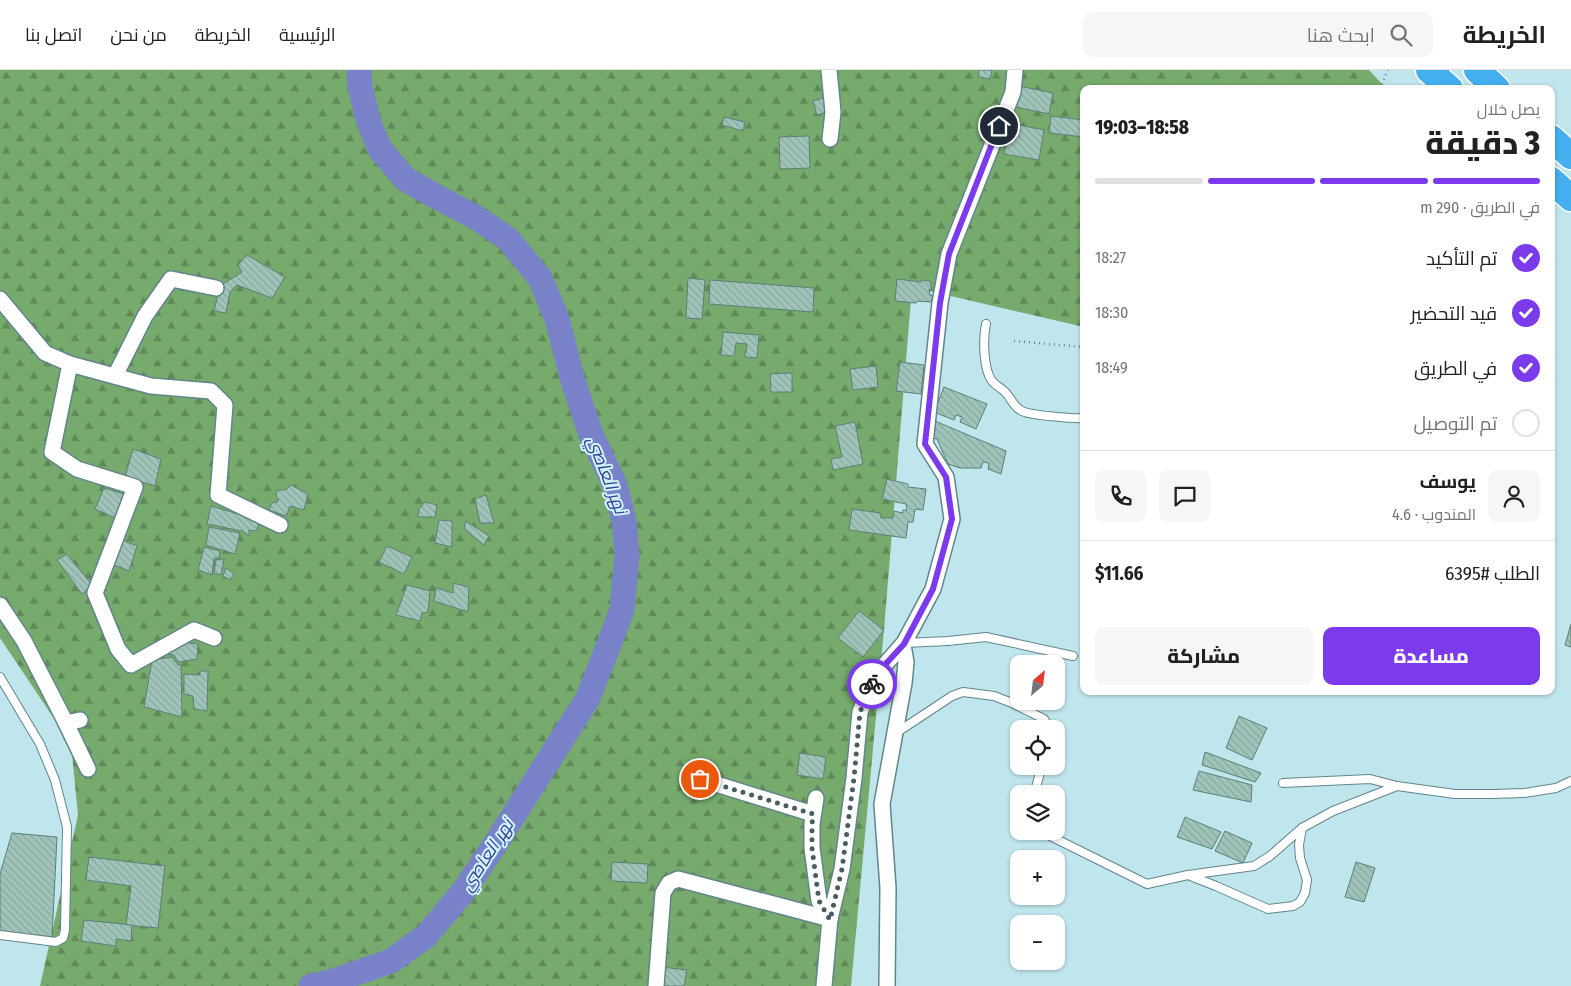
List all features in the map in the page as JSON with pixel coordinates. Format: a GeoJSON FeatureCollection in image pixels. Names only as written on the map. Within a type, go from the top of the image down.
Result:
{"type":"FeatureCollection","features":[{"type":"Feature","properties":{"kind":"highway"},"geometry":{"type":"LineString","coordinates":[[1429,70],[1446,85]]}},
{"type":"Feature","properties":{"kind":"highway"},"geometry":{"type":"LineString","coordinates":[[1477,70],[1493,85]]}},
{"type":"Feature","properties":{"kind":"highway"},"geometry":{"type":"LineString","coordinates":[[1555,142],[1571,156]]}},
{"type":"Feature","properties":{"kind":"highway"},"geometry":{"type":"LineString","coordinates":[[1555,184],[1571,198]]}},
{"type":"Feature","properties":{"kind":"street"},"geometry":{"type":"LineString","coordinates":[[829,70],[833,112],[830,139]]}},
{"type":"Feature","properties":{"kind":"street"},"geometry":{"type":"LineString","coordinates":[[824,986],[830,920],[842,869],[854,778],[860,712],[870,688],[882,668],[904,644],[933,589],[952,519],[946,477],[925,444],[940,303],[949,254],[1013,92],[1015,70]]}},
{"type":"Feature","properties":{"kind":"street"},"geometry":{"type":"LineString","coordinates":[[115,376],[145,316],[171,279],[216,288]]}},
{"type":"Feature","properties":{"kind":"street"},"geometry":{"type":"LineString","coordinates":[[0,299],[45,353],[70,364],[150,386],[211,391],[225,405],[218,495],[280,525]]}},
{"type":"Feature","properties":{"kind":"street"},"geometry":{"type":"LineString","coordinates":[[70,364],[52,452],[77,469],[135,487],[95,594],[118,649],[131,665],[194,630],[214,638]]}},
{"type":"Feature","properties":{"kind":"street"},"geometry":{"type":"LineString","coordinates":[[0,604],[73,722],[88,769]]}},
{"type":"Feature","properties":{"kind":"street"},"geometry":{"type":"LineString","coordinates":[[887,986],[888,888],[882,804],[904,682],[906,662],[904,644]]}},
{"type":"Feature","properties":{"kind":"street"},"geometry":{"type":"LineString","coordinates":[[700,779],[813,814]]}},
{"type":"Feature","properties":{"kind":"street"},"geometry":{"type":"LineString","coordinates":[[816,798],[812,824],[812,848],[819,901],[830,920]]}},
{"type":"Feature","properties":{"kind":"street"},"geometry":{"type":"LineString","coordinates":[[656,986],[663,893],[669,883],[678,878],[830,920]]}},
{"type":"Feature","properties":{"kind":"lane"},"geometry":{"type":"LineString","coordinates":[[986,324],[983,351],[990,379],[1004,390],[1011,401],[1022,412],[1080,418]]}},
{"type":"Feature","properties":{"kind":"lane"},"geometry":{"type":"LineString","coordinates":[[904,644],[986,637],[1073,656]]}},
{"type":"Feature","properties":{"kind":"lane"},"geometry":{"type":"LineString","coordinates":[[0,677],[40,744],[54,780],[68,827],[66,930],[63,938],[56,942],[0,935]]}},
{"type":"Feature","properties":{"kind":"lane"},"geometry":{"type":"LineString","coordinates":[[894,734],[952,696],[963,692],[994,696],[1045,720]]}},
{"type":"Feature","properties":{"kind":"lane"},"geometry":{"type":"LineString","coordinates":[[1284,783],[1370,779],[1398,786],[1455,794],[1492,794],[1524,793],[1556,788],[1571,781]]}},
{"type":"Feature","properties":{"kind":"lane"},"geometry":{"type":"LineString","coordinates":[[1058,840],[1147,884],[1188,875],[1254,866],[1270,856],[1302,828],[1333,810],[1398,786]]}},
{"type":"Feature","properties":{"kind":"lane"},"geometry":{"type":"LineString","coordinates":[[1188,875],[1268,909],[1293,906],[1300,902],[1305,893],[1307,880],[1300,858],[1299,845],[1302,828]]}},
{"type":"Feature","properties":{"kind":"path"},"geometry":{"type":"LineString","coordinates":[[1382,85],[1388,70]]}},
{"type":"Feature","properties":{"kind":"path"},"geometry":{"type":"LineString","coordinates":[[1014,341],[1080,347]]}},
{"type":"Feature","properties":{"kind":"green space"},"geometry":{"type":"Polygon","coordinates":[[[0,70],[1369,70],[1382,84],[1080,85],[1080,326],[912,287],[884,630],[851,986],[40,986],[78,815],[71,744],[0,638],[0,70]]]}},
{"type":"Feature","properties":{"kind":"building"},"geometry":{"type":"Polygon","coordinates":[[[979,70],[992,70],[990,79],[978,77],[979,70]]]}},
{"type":"Feature","properties":{"kind":"building"},"geometry":{"type":"Polygon","coordinates":[[[1019,86],[1053,93],[1049,114],[1015,107],[1019,86]]]}},
{"type":"Feature","properties":{"kind":"building"},"geometry":{"type":"Polygon","coordinates":[[[826,97],[831,111],[817,115],[813,101],[826,97]]]}},
{"type":"Feature","properties":{"kind":"building"},"geometry":{"type":"Polygon","coordinates":[[[1051,116],[1080,120],[1080,137],[1049,133],[1051,116]]]}},
{"type":"Feature","properties":{"kind":"building"},"geometry":{"type":"Polygon","coordinates":[[[724,117],[745,122],[743,131],[722,125],[724,117]]]}},
{"type":"Feature","properties":{"kind":"building"},"geometry":{"type":"Polygon","coordinates":[[[1010,123],[1044,130],[1039,160],[1004,154],[1010,123]]]}},
{"type":"Feature","properties":{"kind":"building"},"geometry":{"type":"Polygon","coordinates":[[[809,136],[810,168],[780,169],[779,137],[809,136]]]}},
{"type":"Feature","properties":{"kind":"building"},"geometry":{"type":"Polygon","coordinates":[[[247,255],[285,277],[272,298],[237,285],[230,292],[226,313],[214,311],[220,286],[242,272],[238,265],[247,255]]]}},
{"type":"Feature","properties":{"kind":"building"},"geometry":{"type":"Polygon","coordinates":[[[688,278],[705,280],[702,319],[686,318],[688,278]]]}},
{"type":"Feature","properties":{"kind":"building"},"geometry":{"type":"Polygon","coordinates":[[[897,279],[921,282],[922,280],[930,281],[932,290],[929,289],[930,295],[933,296],[931,302],[895,301],[897,279]]]}},
{"type":"Feature","properties":{"kind":"building"},"geometry":{"type":"Polygon","coordinates":[[[710,280],[814,288],[813,312],[709,304],[710,280]]]}},
{"type":"Feature","properties":{"kind":"building"},"geometry":{"type":"Polygon","coordinates":[[[723,332],[759,335],[757,358],[745,357],[747,344],[736,343],[734,356],[721,355],[723,332]]]}},
{"type":"Feature","properties":{"kind":"building"},"geometry":{"type":"Polygon","coordinates":[[[900,362],[924,365],[921,394],[896,391],[900,362]]]}},
{"type":"Feature","properties":{"kind":"building"},"geometry":{"type":"Polygon","coordinates":[[[876,366],[878,387],[853,390],[850,369],[876,366]]]}},
{"type":"Feature","properties":{"kind":"building"},"geometry":{"type":"Polygon","coordinates":[[[792,373],[792,392],[771,392],[770,374],[792,373]]]}},
{"type":"Feature","properties":{"kind":"building"},"geometry":{"type":"Polygon","coordinates":[[[944,387],[987,404],[976,429],[960,422],[962,417],[956,415],[954,420],[934,412],[944,387]]]}},
{"type":"Feature","properties":{"kind":"building"},"geometry":{"type":"Polygon","coordinates":[[[935,421],[1006,451],[1001,474],[988,469],[989,463],[983,462],[981,468],[960,468],[948,464],[937,439],[933,438],[935,421]]]}},
{"type":"Feature","properties":{"kind":"building"},"geometry":{"type":"Polygon","coordinates":[[[855,422],[863,464],[833,470],[831,459],[842,457],[835,426],[855,422]]]}},
{"type":"Feature","properties":{"kind":"building"},"geometry":{"type":"Polygon","coordinates":[[[133,449],[161,459],[155,486],[125,477],[133,449]]]}},
{"type":"Feature","properties":{"kind":"building"},"geometry":{"type":"Polygon","coordinates":[[[887,479],[908,484],[908,487],[926,489],[923,510],[915,509],[913,522],[908,522],[906,538],[849,530],[852,509],[880,513],[881,518],[893,518],[894,511],[903,513],[903,510],[907,510],[906,504],[882,499],[887,479]]]}},
{"type":"Feature","properties":{"kind":"building"},"geometry":{"type":"Polygon","coordinates":[[[291,485],[308,494],[304,510],[290,506],[286,516],[269,510],[272,503],[277,502],[279,499],[276,496],[277,490],[286,490],[291,485]]]}},
{"type":"Feature","properties":{"kind":"building"},"geometry":{"type":"Polygon","coordinates":[[[104,488],[127,495],[118,519],[95,509],[104,488]]]}},
{"type":"Feature","properties":{"kind":"building"},"geometry":{"type":"Polygon","coordinates":[[[486,495],[494,523],[480,523],[475,499],[486,495]]]}},
{"type":"Feature","properties":{"kind":"building"},"geometry":{"type":"Polygon","coordinates":[[[425,502],[437,505],[435,517],[418,517],[419,509],[425,502]]]}},
{"type":"Feature","properties":{"kind":"building"},"geometry":{"type":"Polygon","coordinates":[[[211,506],[259,520],[257,531],[249,530],[249,536],[242,531],[207,524],[211,506]]]}},
{"type":"Feature","properties":{"kind":"building"},"geometry":{"type":"Polygon","coordinates":[[[439,520],[452,521],[452,547],[435,543],[439,520]]]}},
{"type":"Feature","properties":{"kind":"building"},"geometry":{"type":"Polygon","coordinates":[[[466,521],[489,536],[484,545],[464,529],[466,521]]]}},
{"type":"Feature","properties":{"kind":"building"},"geometry":{"type":"Polygon","coordinates":[[[209,527],[240,533],[235,554],[206,545],[209,527]]]}},
{"type":"Feature","properties":{"kind":"building"},"geometry":{"type":"Polygon","coordinates":[[[120,539],[137,546],[129,571],[112,564],[120,539]]]}},
{"type":"Feature","properties":{"kind":"building"},"geometry":{"type":"Polygon","coordinates":[[[387,546],[412,557],[404,574],[379,562],[387,546]]]}},
{"type":"Feature","properties":{"kind":"building"},"geometry":{"type":"Polygon","coordinates":[[[204,547],[220,551],[219,558],[214,558],[212,575],[198,570],[204,547]]]}},
{"type":"Feature","properties":{"kind":"building"},"geometry":{"type":"Polygon","coordinates":[[[67,554],[93,586],[82,594],[57,560],[67,554]]]}},
{"type":"Feature","properties":{"kind":"building"},"geometry":{"type":"Polygon","coordinates":[[[224,559],[221,575],[214,573],[216,560],[224,559]]]}},
{"type":"Feature","properties":{"kind":"building"},"geometry":{"type":"Polygon","coordinates":[[[226,568],[234,574],[230,580],[223,576],[226,568]]]}},
{"type":"Feature","properties":{"kind":"building"},"geometry":{"type":"Polygon","coordinates":[[[453,583],[469,587],[468,612],[434,601],[436,588],[453,593],[453,583]]]}},
{"type":"Feature","properties":{"kind":"building"},"geometry":{"type":"Polygon","coordinates":[[[407,585],[430,591],[428,612],[422,613],[420,621],[396,615],[407,585]]]}},
{"type":"Feature","properties":{"kind":"building"},"geometry":{"type":"Polygon","coordinates":[[[859,611],[884,630],[863,657],[838,638],[859,611]]]}},
{"type":"Feature","properties":{"kind":"building"},"geometry":{"type":"Polygon","coordinates":[[[1571,624],[1571,647],[1565,645],[1571,624]]]}},
{"type":"Feature","properties":{"kind":"building"},"geometry":{"type":"Polygon","coordinates":[[[165,640],[198,644],[197,659],[178,662],[174,655],[163,654],[165,640]]]}},
{"type":"Feature","properties":{"kind":"building"},"geometry":{"type":"Polygon","coordinates":[[[172,657],[178,665],[181,665],[182,717],[144,707],[152,660],[172,657]]]}},
{"type":"Feature","properties":{"kind":"building"},"geometry":{"type":"Polygon","coordinates":[[[200,671],[208,671],[207,711],[194,709],[193,696],[184,694],[184,674],[200,675],[200,671]]]}},
{"type":"Feature","properties":{"kind":"building"},"geometry":{"type":"Polygon","coordinates":[[[1239,716],[1267,728],[1252,760],[1226,748],[1239,716]]]}},
{"type":"Feature","properties":{"kind":"building"},"geometry":{"type":"Polygon","coordinates":[[[1205,752],[1261,773],[1255,782],[1202,765],[1205,752]]]}},
{"type":"Feature","properties":{"kind":"building"},"geometry":{"type":"Polygon","coordinates":[[[800,753],[826,757],[823,779],[797,775],[800,753]]]}},
{"type":"Feature","properties":{"kind":"building"},"geometry":{"type":"Polygon","coordinates":[[[1199,771],[1252,785],[1251,802],[1193,790],[1199,771]]]}},
{"type":"Feature","properties":{"kind":"building"},"geometry":{"type":"Polygon","coordinates":[[[1185,817],[1221,832],[1212,849],[1177,837],[1185,817]]]}},
{"type":"Feature","properties":{"kind":"building"},"geometry":{"type":"Polygon","coordinates":[[[1225,831],[1252,843],[1243,863],[1215,851],[1225,831]]]}},
{"type":"Feature","properties":{"kind":"building"},"geometry":{"type":"Polygon","coordinates":[[[12,833],[57,837],[52,937],[0,931],[0,874],[12,833]]]}},
{"type":"Feature","properties":{"kind":"building"},"geometry":{"type":"Polygon","coordinates":[[[89,857],[165,866],[158,928],[126,925],[131,886],[86,880],[89,857]]]}},
{"type":"Feature","properties":{"kind":"building"},"geometry":{"type":"Polygon","coordinates":[[[612,862],[648,864],[647,883],[611,881],[612,862]]]}},
{"type":"Feature","properties":{"kind":"building"},"geometry":{"type":"Polygon","coordinates":[[[1356,862],[1375,868],[1364,902],[1345,897],[1356,862]]]}},
{"type":"Feature","properties":{"kind":"building"},"geometry":{"type":"Polygon","coordinates":[[[84,920],[132,925],[131,941],[116,939],[116,946],[81,941],[84,920]]]}},
{"type":"Feature","properties":{"kind":"building"},"geometry":{"type":"Polygon","coordinates":[[[661,967],[687,970],[684,986],[658,986],[661,967]]]}},
{"type":"Feature","properties":{"kind":"waterway","name":"نهر العاصي"},"geometry":{"type":"LineString","coordinates":[[311,986],[330,982],[391,961],[426,936],[463,892],[588,698],[622,609],[627,555],[624,521],[615,485],[591,435],[573,381],[557,319],[540,278],[508,239],[477,218],[405,179],[380,149],[369,123],[360,87],[359,70]]}},
{"type":"Feature","properties":{"kind":"way so far"},"geometry":{"type":"LineString","coordinates":[[700,779],[813,814],[812,848],[819,901],[830,920],[842,869],[854,778],[860,712],[872,684]]}},
{"type":"Feature","properties":{"kind":"route"},"geometry":{"type":"LineString","coordinates":[[872,684],[882,668],[904,644],[920,616],[933,589],[952,519],[946,477],[925,444],[940,303],[949,254],[999,126]]}}]}
